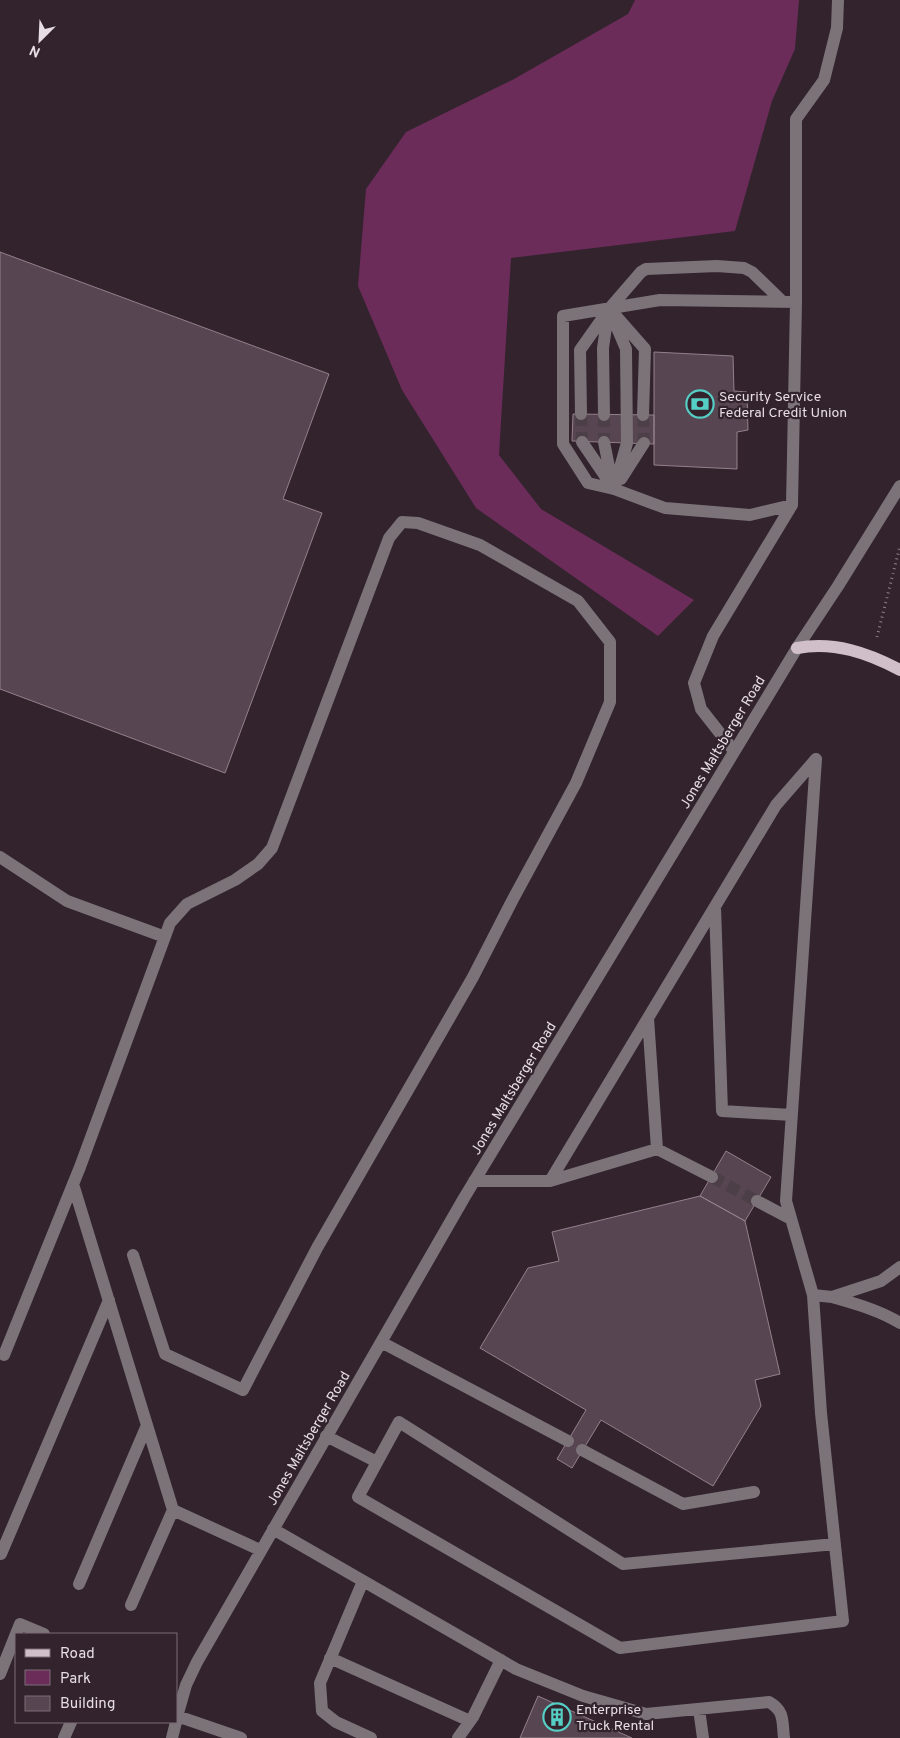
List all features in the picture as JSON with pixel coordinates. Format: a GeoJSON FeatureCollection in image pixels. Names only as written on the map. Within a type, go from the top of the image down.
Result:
{"type":"FeatureCollection","features":[{"type":"Feature","properties":{"kind":"main road"},"geometry":{"type":"LineString","coordinates":[[797,648],[812,645],[849,649],[870,655],[900,670]]}},
{"type":"Feature","properties":{"kind":"street"},"geometry":{"type":"LineString","coordinates":[[734,751],[701,709],[694,683],[713,636],[792,505],[790,302],[796,119],[824,80],[837,28],[838,0]]}},
{"type":"Feature","properties":{"kind":"street"},"geometry":{"type":"LineString","coordinates":[[581,414],[580,350],[609,308],[641,272],[646,269],[717,266],[744,268],[752,272],[790,302]]}},
{"type":"Feature","properties":{"kind":"street"},"geometry":{"type":"LineString","coordinates":[[790,302],[660,300],[563,316],[563,444],[588,483],[614,489],[665,508],[750,515],[792,505]]}},
{"type":"Feature","properties":{"kind":"street"},"geometry":{"type":"LineString","coordinates":[[604,415],[602,348],[609,308]]}},
{"type":"Feature","properties":{"kind":"street"},"geometry":{"type":"LineString","coordinates":[[609,308],[645,349],[644,415]]}},
{"type":"Feature","properties":{"kind":"street"},"geometry":{"type":"LineString","coordinates":[[609,308],[626,349],[627,443],[614,489]]}},
{"type":"Feature","properties":{"kind":"street"},"geometry":{"type":"LineString","coordinates":[[582,442],[614,489]]}},
{"type":"Feature","properties":{"kind":"street"},"geometry":{"type":"LineString","coordinates":[[604,442],[614,489]]}},
{"type":"Feature","properties":{"kind":"street"},"geometry":{"type":"LineString","coordinates":[[614,489],[644,444]]}},
{"type":"Feature","properties":{"kind":"street","name":"Jones Maltsberger Road"},"geometry":{"type":"LineString","coordinates":[[178,1715],[186,1686],[197,1662],[474,1181],[797,648],[900,486]]}},
{"type":"Feature","properties":{"kind":"street"},"geometry":{"type":"LineString","coordinates":[[4,1355],[73,1184],[170,923],[187,904],[235,880],[258,864],[272,848],[389,538],[402,522],[418,523],[480,545],[578,601],[610,642],[610,702],[576,783],[473,977],[317,1248],[243,1390],[165,1354],[133,1255]]}},
{"type":"Feature","properties":{"kind":"street"},"geometry":{"type":"LineString","coordinates":[[550,1181],[776,806],[816,759],[786,1201],[813,1295],[821,1413],[835,1544],[843,1621],[620,1648],[358,1497],[399,1422],[623,1564],[835,1544]]}},
{"type":"Feature","properties":{"kind":"street"},"geometry":{"type":"LineString","coordinates":[[0,857],[67,901],[165,937]]}},
{"type":"Feature","properties":{"kind":"street"},"geometry":{"type":"LineString","coordinates":[[715,907],[722,1111],[792,1115]]}},
{"type":"Feature","properties":{"kind":"street"},"geometry":{"type":"LineString","coordinates":[[648,1018],[657,1149]]}},
{"type":"Feature","properties":{"kind":"street"},"geometry":{"type":"LineString","coordinates":[[474,1181],[550,1181],[657,1149],[712,1177]]}},
{"type":"Feature","properties":{"kind":"street"},"geometry":{"type":"LineString","coordinates":[[73,1184],[173,1510],[131,1605]]}},
{"type":"Feature","properties":{"kind":"street"},"geometry":{"type":"LineString","coordinates":[[757,1201],[791,1219]]}},
{"type":"Feature","properties":{"kind":"street"},"geometry":{"type":"LineString","coordinates":[[832,1297],[881,1281],[900,1267]]}},
{"type":"Feature","properties":{"kind":"street"},"geometry":{"type":"LineString","coordinates":[[813,1295],[832,1297],[865,1306],[900,1323]]}},
{"type":"Feature","properties":{"kind":"street"},"geometry":{"type":"LineString","coordinates":[[1,1554],[108,1300]]}},
{"type":"Feature","properties":{"kind":"street"},"geometry":{"type":"LineString","coordinates":[[381,1342],[568,1441]]}},
{"type":"Feature","properties":{"kind":"street"},"geometry":{"type":"LineString","coordinates":[[79,1584],[147,1425]]}},
{"type":"Feature","properties":{"kind":"street"},"geometry":{"type":"LineString","coordinates":[[326,1436],[377,1462]]}},
{"type":"Feature","properties":{"kind":"street"},"geometry":{"type":"LineString","coordinates":[[582,1450],[683,1504],[754,1492]]}},
{"type":"Feature","properties":{"kind":"street"},"geometry":{"type":"LineString","coordinates":[[173,1510],[260,1550]]}},
{"type":"Feature","properties":{"kind":"street"},"geometry":{"type":"LineString","coordinates":[[273,1529],[516,1669],[583,1696],[646,1714],[769,1702],[779,1707],[782,1715],[784,1738]]}},
{"type":"Feature","properties":{"kind":"street"},"geometry":{"type":"LineString","coordinates":[[363,1581],[320,1683],[322,1711],[336,1722],[371,1738]]}},
{"type":"Feature","properties":{"kind":"street"},"geometry":{"type":"LineString","coordinates":[[16,1633],[20,1624],[42,1633]]}},
{"type":"Feature","properties":{"kind":"street"},"geometry":{"type":"LineString","coordinates":[[0,1674],[15,1636]]}},
{"type":"Feature","properties":{"kind":"street"},"geometry":{"type":"LineString","coordinates":[[330,1658],[470,1721]]}},
{"type":"Feature","properties":{"kind":"street"},"geometry":{"type":"LineString","coordinates":[[458,1738],[473,1717],[501,1660]]}},
{"type":"Feature","properties":{"kind":"street"},"geometry":{"type":"LineString","coordinates":[[699,1709],[703,1738]]}},
{"type":"Feature","properties":{"kind":"street"},"geometry":{"type":"LineString","coordinates":[[178,1719],[241,1738]]}},
{"type":"Feature","properties":{"kind":"street"},"geometry":{"type":"LineString","coordinates":[[64,1738],[71,1723]]}},
{"type":"Feature","properties":{"kind":"street","name":"Jones Maltsberger Road"},"geometry":{"type":"LineString","coordinates":[[172,1738],[176,1723]]}},
{"type":"Feature","properties":{"kind":"path"},"geometry":{"type":"LineString","coordinates":[[876,640],[900,546]]}},
{"type":"Feature","properties":{"kind":"green space"},"geometry":{"type":"Polygon","coordinates":[[[635,0],[799,0],[795,49],[772,101],[735,231],[511,258],[499,455],[541,509],[694,600],[658,636],[476,508],[402,390],[358,286],[366,189],[406,132],[514,79],[628,14],[635,0]]]}},
{"type":"Feature","properties":{"kind":"building"},"geometry":{"type":"Polygon","coordinates":[[[0,252],[329,374],[283,499],[322,513],[225,773],[0,689],[0,252]]]}},
{"type":"Feature","properties":{"kind":"building","name":"Security Service Federal Credit Union"},"geometry":{"type":"Polygon","coordinates":[[[654,352],[733,356],[734,391],[747,392],[748,430],[737,432],[737,469],[654,465],[654,352]]]}},
{"type":"Feature","properties":{"kind":"building"},"geometry":{"type":"Polygon","coordinates":[[[573,414],[654,415],[654,444],[572,441],[573,414]]]}},
{"type":"Feature","properties":{"kind":"building"},"geometry":{"type":"Polygon","coordinates":[[[726,1151],[771,1177],[745,1221],[700,1196],[726,1151]]]}},
{"type":"Feature","properties":{"kind":"building"},"geometry":{"type":"Polygon","coordinates":[[[700,1196],[745,1221],[780,1374],[755,1380],[761,1406],[713,1486],[601,1420],[572,1468],[557,1459],[586,1410],[480,1348],[528,1268],[559,1261],[552,1232],[700,1196]]]}},
{"type":"Feature","properties":{"kind":"building","name":"Enterprise Truck Rental"},"geometry":{"type":"Polygon","coordinates":[[[538,1696],[632,1738],[520,1738],[538,1696]]]}},
{"type":"Feature","properties":{"kind":"tunnel"},"geometry":{"type":"LineString","coordinates":[[581,414],[582,442]]}},
{"type":"Feature","properties":{"kind":"tunnel"},"geometry":{"type":"LineString","coordinates":[[604,415],[604,442]]}},
{"type":"Feature","properties":{"kind":"tunnel"},"geometry":{"type":"LineString","coordinates":[[643,415],[644,443]]}},
{"type":"Feature","properties":{"kind":"tunnel"},"geometry":{"type":"LineString","coordinates":[[712,1177],[757,1201]]}},
{"type":"Feature","properties":{"kind":"place","name":"Security Service Federal Credit Union"},"geometry":{"type":"Point","coordinates":[700,404]}},
{"type":"Feature","properties":{"kind":"place","name":"Enterprise Truck Rental"},"geometry":{"type":"Point","coordinates":[557,1717]}}]}
